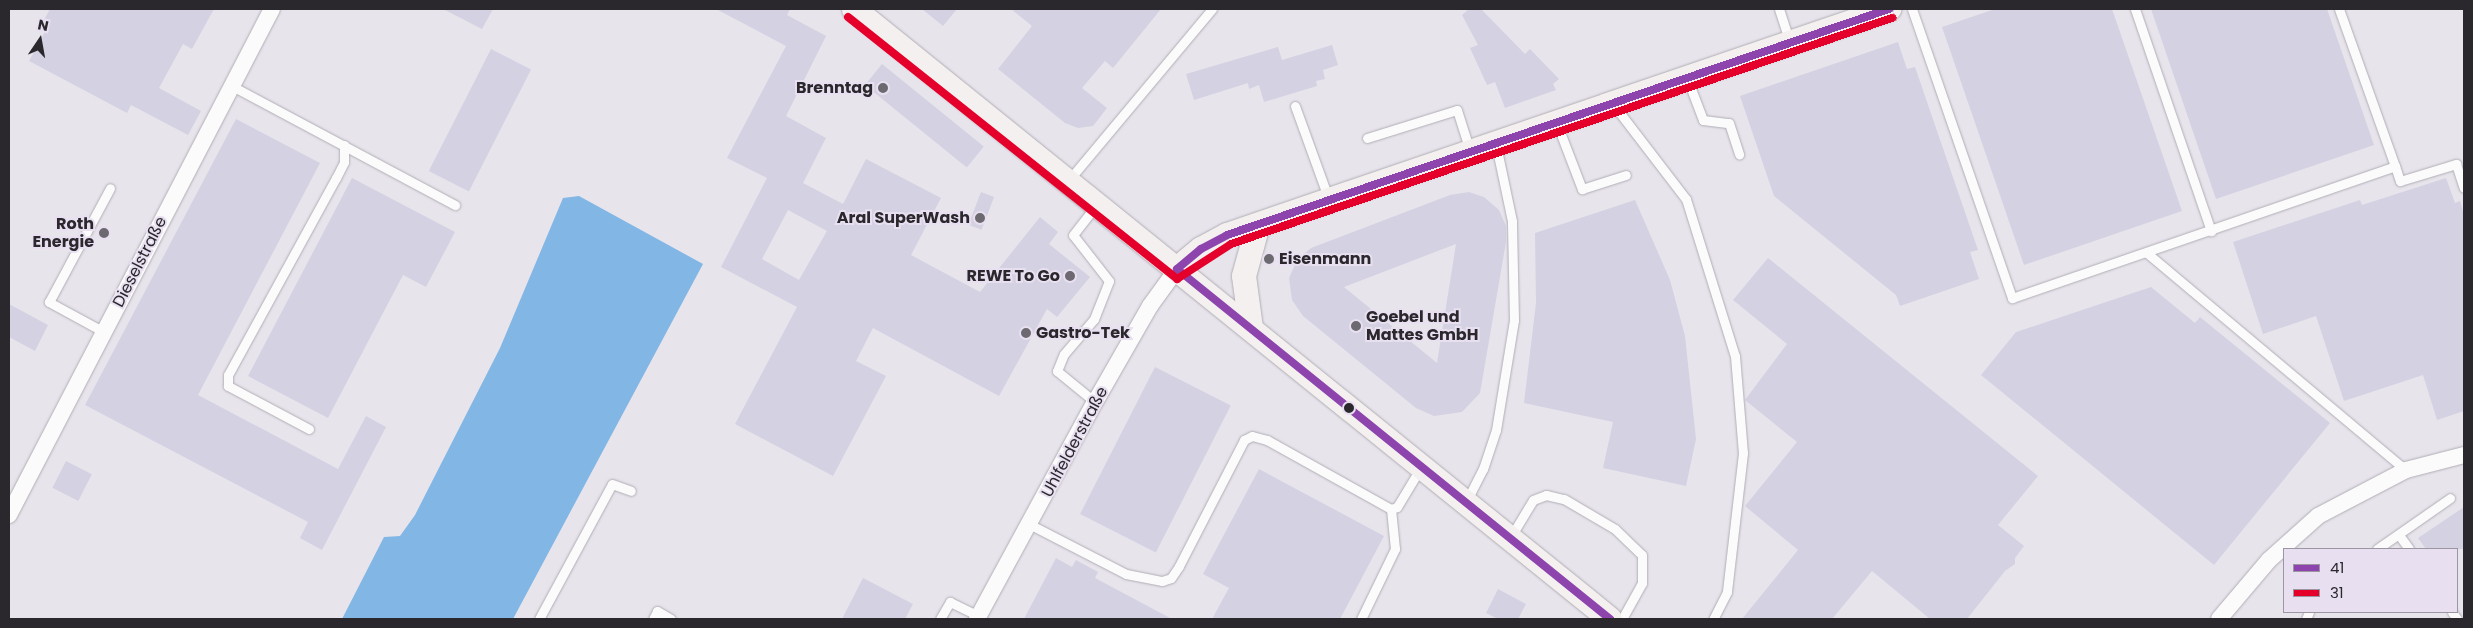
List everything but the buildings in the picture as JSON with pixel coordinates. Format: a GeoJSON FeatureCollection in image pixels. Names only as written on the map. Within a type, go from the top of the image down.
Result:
{"type":"FeatureCollection","features":[{"type":"Feature","properties":{"kind":"main road"},"geometry":{"type":"LineString","coordinates":[[854,9],[1069,180],[1610,619]]}},
{"type":"Feature","properties":{"kind":"main road"},"geometry":{"type":"LineString","coordinates":[[1177,269],[1213,242],[1258,225],[1611,102],[1889,9]]}},
{"type":"Feature","properties":{"kind":"main road"},"geometry":{"type":"LineString","coordinates":[[1252,328],[1244,276],[1258,225]]}},
{"type":"Feature","properties":{"kind":"street","name":"Dieselstraße"},"geometry":{"type":"LineString","coordinates":[[9,515],[272,9]]}},
{"type":"Feature","properties":{"kind":"street","name":"Uhlfelderstraße"},"geometry":{"type":"LineString","coordinates":[[978,618],[1031,525],[1096,402],[1150,306],[1177,269]]}},
{"type":"Feature","properties":{"kind":"street"},"geometry":{"type":"LineString","coordinates":[[2219,619],[2269,560],[2318,516],[2406,470],[2464,455]]}},
{"type":"Feature","properties":{"kind":"lane"},"geometry":{"type":"LineString","coordinates":[[1069,180],[1212,9]]}},
{"type":"Feature","properties":{"kind":"lane"},"geometry":{"type":"LineString","coordinates":[[1779,9],[1790,42]]}},
{"type":"Feature","properties":{"kind":"lane"},"geometry":{"type":"LineString","coordinates":[[1912,9],[2012,298],[2395,166]]}},
{"type":"Feature","properties":{"kind":"lane"},"geometry":{"type":"LineString","coordinates":[[2135,9],[2211,231]]}},
{"type":"Feature","properties":{"kind":"lane"},"geometry":{"type":"LineString","coordinates":[[2339,9],[2400,181],[2456,164],[2464,188]]}},
{"type":"Feature","properties":{"kind":"lane"},"geometry":{"type":"LineString","coordinates":[[1687,77],[1703,120],[1729,122],[1739,154]]}},
{"type":"Feature","properties":{"kind":"lane"},"geometry":{"type":"LineString","coordinates":[[232,86],[455,205]]}},
{"type":"Feature","properties":{"kind":"lane"},"geometry":{"type":"LineString","coordinates":[[1611,102],[1686,199],[1735,356],[1743,453],[1727,592],[1713,619]]}},
{"type":"Feature","properties":{"kind":"lane"},"geometry":{"type":"LineString","coordinates":[[1295,106],[1329,200]]}},
{"type":"Feature","properties":{"kind":"lane"},"geometry":{"type":"LineString","coordinates":[[1367,138],[1457,110],[1470,152]]}},
{"type":"Feature","properties":{"kind":"lane"},"geometry":{"type":"LineString","coordinates":[[1556,121],[1582,189],[1626,175]]}},
{"type":"Feature","properties":{"kind":"lane"},"geometry":{"type":"LineString","coordinates":[[1466,502],[1483,469],[1496,430],[1514,320],[1512,221],[1496,143]]}},
{"type":"Feature","properties":{"kind":"lane"},"geometry":{"type":"LineString","coordinates":[[309,429],[228,386],[228,375],[340,170],[344,145]]}},
{"type":"Feature","properties":{"kind":"lane"},"geometry":{"type":"LineString","coordinates":[[104,332],[49,302],[110,188]]}},
{"type":"Feature","properties":{"kind":"lane"},"geometry":{"type":"LineString","coordinates":[[1096,402],[1057,371],[1064,354],[1094,319],[1109,281],[1073,235],[1098,204]]}},
{"type":"Feature","properties":{"kind":"lane"},"geometry":{"type":"LineString","coordinates":[[2147,253],[2406,470]]}},
{"type":"Feature","properties":{"kind":"lane"},"geometry":{"type":"LineString","coordinates":[[1031,525],[1126,574],[1145,581],[1167,580],[1179,566],[1244,440],[1252,436],[1267,440],[1391,510]]}},
{"type":"Feature","properties":{"kind":"lane"},"geometry":{"type":"LineString","coordinates":[[1391,510],[1397,507],[1421,467]]}},
{"type":"Feature","properties":{"kind":"lane"},"geometry":{"type":"LineString","coordinates":[[540,619],[612,484],[631,491]]}},
{"type":"Feature","properties":{"kind":"lane"},"geometry":{"type":"LineString","coordinates":[[1510,538],[1533,500],[1546,495],[1564,499],[1615,529],[1642,555],[1642,583],[1622,619]]}},
{"type":"Feature","properties":{"kind":"lane"},"geometry":{"type":"LineString","coordinates":[[2379,548],[2450,498]]}},
{"type":"Feature","properties":{"kind":"lane"},"geometry":{"type":"LineString","coordinates":[[1361,619],[1395,549],[1391,510]]}},
{"type":"Feature","properties":{"kind":"lane"},"geometry":{"type":"LineString","coordinates":[[2399,535],[2408,548]]}},
{"type":"Feature","properties":{"kind":"lane"},"geometry":{"type":"LineString","coordinates":[[940,619],[950,602],[978,618]]}},
{"type":"Feature","properties":{"kind":"lane"},"geometry":{"type":"LineString","coordinates":[[653,619],[657,611],[671,619]]}},
{"type":"Feature","properties":{"kind":"water"},"geometry":{"type":"Polygon","coordinates":[[[579,196],[703,264],[513,619],[342,619],[384,537],[400,536],[415,515],[500,348],[563,198],[579,196]]]}},
{"type":"Feature","properties":{"kind":"transit line","name":"41"},"geometry":{"type":"LineString","coordinates":[[1177,269],[1201,249],[1227,235],[1889,9]]}},
{"type":"Feature","properties":{"kind":"transit line","name":"31"},"geometry":{"type":"LineString","coordinates":[[848,17],[1177,279],[1231,244],[1892,18]]}},
{"type":"Feature","properties":{"kind":"transit line","name":"41"},"geometry":{"type":"LineString","coordinates":[[1177,269],[1610,619]]}},
{"type":"Feature","properties":{"kind":"place","name":"Brenntag"},"geometry":{"type":"Point","coordinates":[883,88]}},
{"type":"Feature","properties":{"kind":"place","name":"Aral SuperWash"},"geometry":{"type":"Point","coordinates":[980,218]}},
{"type":"Feature","properties":{"kind":"place","name":"Roth Energie"},"geometry":{"type":"Point","coordinates":[104,233]}},
{"type":"Feature","properties":{"kind":"place","name":"Eisenmann"},"geometry":{"type":"Point","coordinates":[1269,259]}},
{"type":"Feature","properties":{"kind":"place","name":"REWE To Go"},"geometry":{"type":"Point","coordinates":[1070,276]}},
{"type":"Feature","properties":{"kind":"place","name":"Goebel und Mattes GmbH"},"geometry":{"type":"Point","coordinates":[1356,326]}},
{"type":"Feature","properties":{"kind":"place","name":"Gastro-Tek"},"geometry":{"type":"Point","coordinates":[1026,333]}}]}
